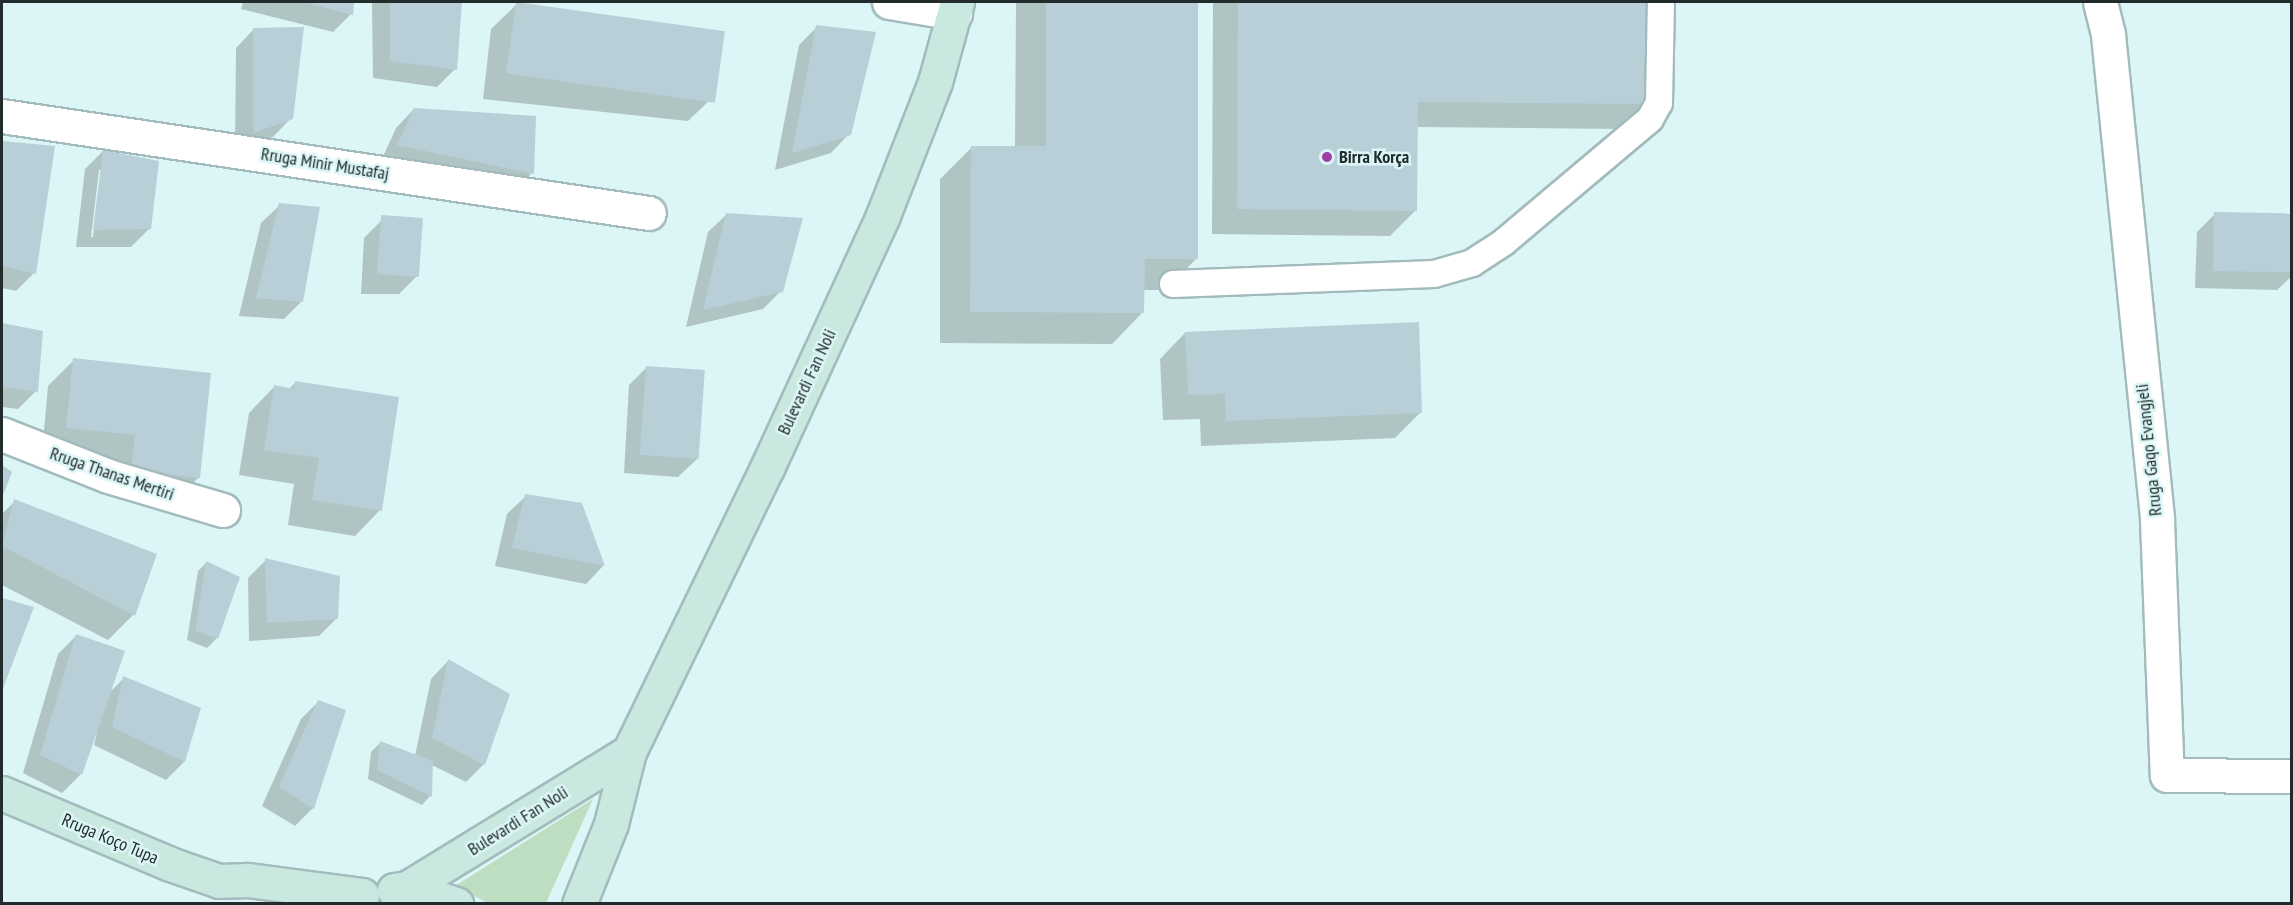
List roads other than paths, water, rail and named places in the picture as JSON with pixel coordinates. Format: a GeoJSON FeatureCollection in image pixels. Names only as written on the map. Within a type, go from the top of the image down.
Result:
{"type":"FeatureCollection","features":[{"type":"Feature","properties":{"kind":"main road","name":"Bulevardi Fan Noli"},"geometry":{"type":"LineString","coordinates":[[579,903],[611,824],[629,752],[767,468],[882,218],[932,93],[956,7]]}},
{"type":"Feature","properties":{"kind":"main road","name":"Bulevardi Fan Noli"},"geometry":{"type":"LineString","coordinates":[[407,888],[629,752]]}},
{"type":"Feature","properties":{"kind":"main road","name":"Rruga Koço Tupa"},"geometry":{"type":"LineString","coordinates":[[2,793],[170,864],[227,892],[248,880],[355,899],[407,888]]}},
{"type":"Feature","properties":{"kind":"main road"},"geometry":{"type":"LineString","coordinates":[[407,888],[456,903]]}},
{"type":"Feature","properties":{"kind":"street"},"geometry":{"type":"LineString","coordinates":[[889,2],[956,7]]}},
{"type":"Feature","properties":{"kind":"street","name":"Rruga Gaqo Evangjeli"},"geometry":{"type":"LineString","coordinates":[[2100,2],[2108,35],[2157,520],[2167,775],[2292,776]]}},
{"type":"Feature","properties":{"kind":"street","name":"Rruga Minir Mustafaj"},"geometry":{"type":"LineString","coordinates":[[2,116],[650,213]]}},
{"type":"Feature","properties":{"kind":"street","name":"Rruga Thanas Mertiri"},"geometry":{"type":"LineString","coordinates":[[2,434],[108,476],[223,510]]}},
{"type":"Feature","properties":{"kind":"lane"},"geometry":{"type":"LineString","coordinates":[[1173,284],[1434,274],[1472,263],[1511,236],[1650,119],[1659,103],[1661,2]]}},
{"type":"Feature","properties":{"kind":"place","name":"Birra Korça"},"geometry":{"type":"Point","coordinates":[1327,157]}}]}
